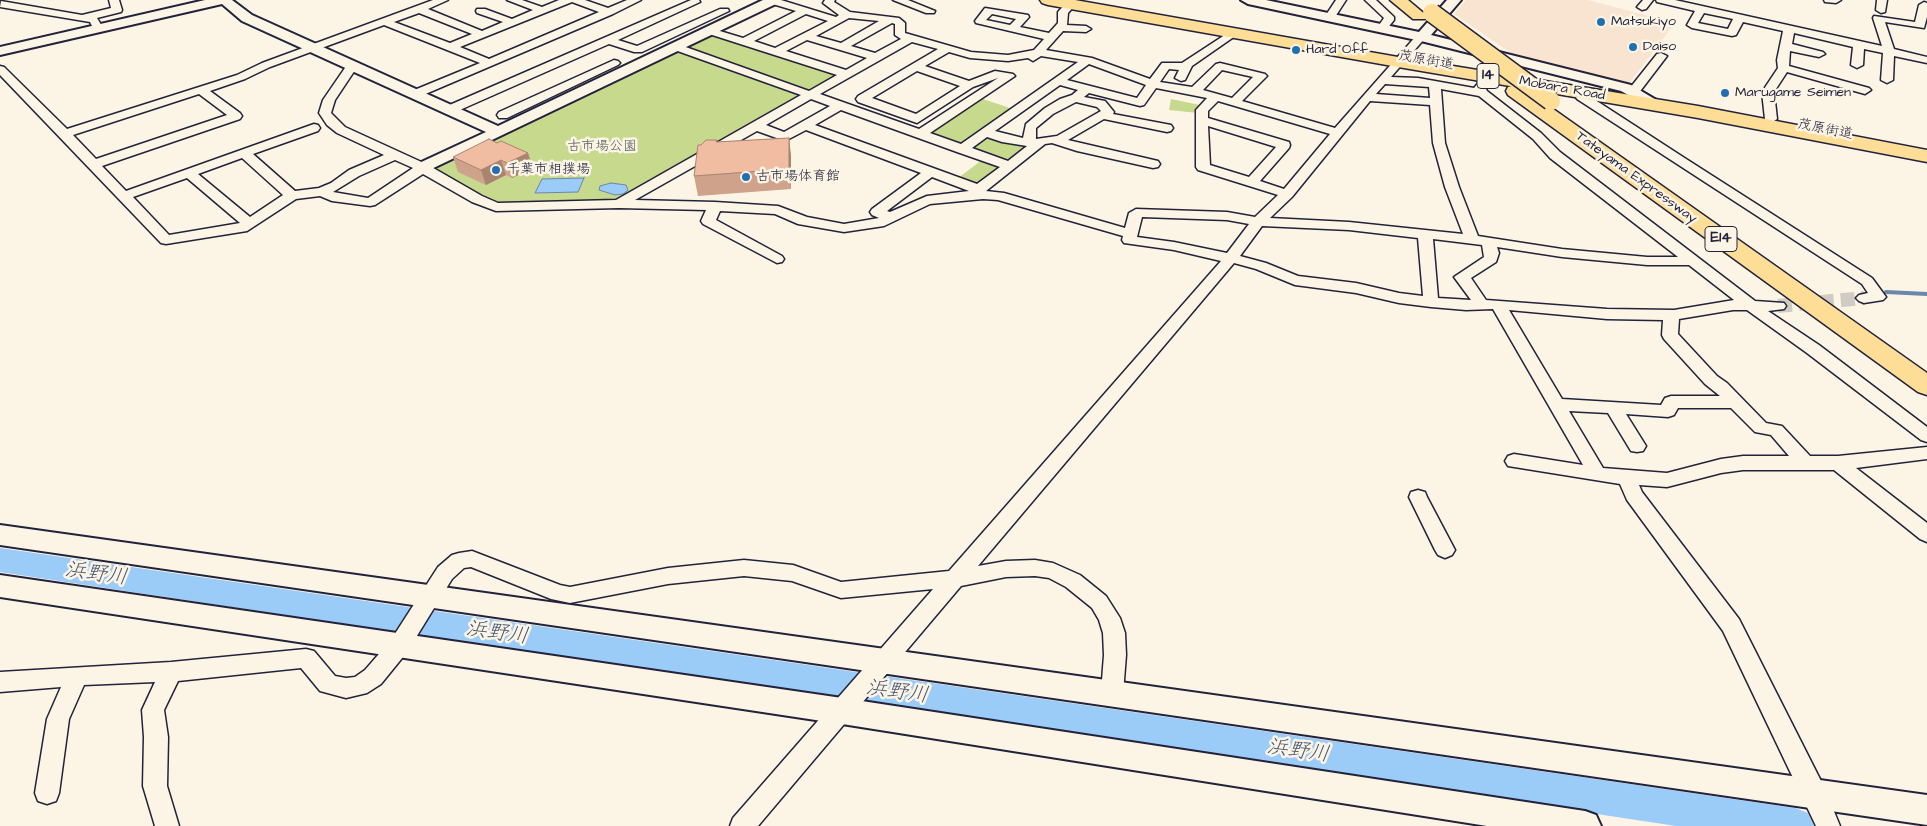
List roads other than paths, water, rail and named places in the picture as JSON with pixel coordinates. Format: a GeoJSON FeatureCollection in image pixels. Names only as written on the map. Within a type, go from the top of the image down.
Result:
{"type":"FeatureCollection","features":[{"type":"Feature","properties":{"kind":"main road","name":"Mobara Road"},"geometry":{"type":"LineString","coordinates":[[1048,0],[1072,2],[1234,32],[1401,59],[1486,85],[1644,97],[1927,156]]}},
{"type":"Feature","properties":{"kind":"main road","name":"Tateyama Expressway"},"geometry":{"type":"LineString","coordinates":[[1398,0],[1422,10],[1927,365]]}},
{"type":"Feature","properties":{"kind":"main road","name":"茂原街道"},"geometry":{"type":"LineString","coordinates":[[1072,2],[1401,59],[1644,97],[1771,119],[1927,150]]}},
{"type":"Feature","properties":{"kind":"main road","name":"Tateyama Expressway"},"geometry":{"type":"LineString","coordinates":[[1422,10],[1515,91],[1927,386]]}},
{"type":"Feature","properties":{"kind":"street"},"geometry":{"type":"LineString","coordinates":[[11,0],[1,4],[94,20],[98,28]]}},
{"type":"Feature","properties":{"kind":"street"},"geometry":{"type":"LineString","coordinates":[[80,18],[117,10],[114,0]]}},
{"type":"Feature","properties":{"kind":"street"},"geometry":{"type":"LineString","coordinates":[[0,51],[224,0],[247,18],[351,67],[497,131]]}},
{"type":"Feature","properties":{"kind":"street"},"geometry":{"type":"LineString","coordinates":[[65,134],[201,90],[442,0]]}},
{"type":"Feature","properties":{"kind":"street"},"geometry":{"type":"LineString","coordinates":[[512,0],[542,10]]}},
{"type":"Feature","properties":{"kind":"street"},"geometry":{"type":"LineString","coordinates":[[450,47],[568,0]]}},
{"type":"Feature","properties":{"kind":"street"},"geometry":{"type":"LineString","coordinates":[[575,0],[608,12]]}},
{"type":"Feature","properties":{"kind":"street"},"geometry":{"type":"LineString","coordinates":[[416,94],[636,0]]}},
{"type":"Feature","properties":{"kind":"street"},"geometry":{"type":"LineString","coordinates":[[322,192],[332,197],[370,202],[423,168],[772,0],[805,11],[842,18],[889,20],[900,23],[900,35],[970,55],[1008,58],[1040,52],[1088,60],[1153,84],[1195,91],[1337,132]]}},
{"type":"Feature","properties":{"kind":"street"},"geometry":{"type":"LineString","coordinates":[[830,0],[828,3],[842,18]]}},
{"type":"Feature","properties":{"kind":"street"},"geometry":{"type":"LineString","coordinates":[[898,0],[930,11]]}},
{"type":"Feature","properties":{"kind":"street"},"geometry":{"type":"LineString","coordinates":[[1248,0],[1421,37],[1644,97],[1661,56]]}},
{"type":"Feature","properties":{"kind":"street"},"geometry":{"type":"LineString","coordinates":[[1329,18],[1341,0]]}},
{"type":"Feature","properties":{"kind":"street"},"geometry":{"type":"LineString","coordinates":[[1370,0],[1389,17],[1389,20],[1382,28]]}},
{"type":"Feature","properties":{"kind":"street"},"geometry":{"type":"LineString","coordinates":[[742,826],[1231,258],[1258,222],[1287,194],[1367,97],[1454,0]]}},
{"type":"Feature","properties":{"kind":"street"},"geometry":{"type":"LineString","coordinates":[[1661,0],[1859,46],[1888,57],[1926,65]]}},
{"type":"Feature","properties":{"kind":"street"},"geometry":{"type":"LineString","coordinates":[[1829,0],[1836,0]]}},
{"type":"Feature","properties":{"kind":"street"},"geometry":{"type":"LineString","coordinates":[[922,134],[1009,76],[1040,52],[1060,28],[1063,23],[1063,12],[1072,2]]}},
{"type":"Feature","properties":{"kind":"street"},"geometry":{"type":"LineString","coordinates":[[449,110],[608,40],[699,3],[741,16]]}},
{"type":"Feature","properties":{"kind":"street"},"geometry":{"type":"LineString","coordinates":[[1886,80],[1888,57],[1878,18],[1920,26],[1924,5]]}},
{"type":"Feature","properties":{"kind":"street"},"geometry":{"type":"LineString","coordinates":[[419,9],[481,34]]}},
{"type":"Feature","properties":{"kind":"street"},"geometry":{"type":"LineString","coordinates":[[1700,9],[1692,24],[1732,33],[1739,18]]}},
{"type":"Feature","properties":{"kind":"street"},"geometry":{"type":"LineString","coordinates":[[481,11],[512,22]]}},
{"type":"Feature","properties":{"kind":"street"},"geometry":{"type":"LineString","coordinates":[[608,40],[638,50],[724,11]]}},
{"type":"Feature","properties":{"kind":"street"},"geometry":{"type":"LineString","coordinates":[[744,42],[805,11]]}},
{"type":"Feature","properties":{"kind":"street"},"geometry":{"type":"LineString","coordinates":[[776,52],[842,18]]}},
{"type":"Feature","properties":{"kind":"street"},"geometry":{"type":"LineString","coordinates":[[842,47],[889,20]]}},
{"type":"Feature","properties":{"kind":"street"},"geometry":{"type":"LineString","coordinates":[[386,22],[488,62]]}},
{"type":"Feature","properties":{"kind":"street"},"geometry":{"type":"LineString","coordinates":[[1060,28],[1086,29]]}},
{"type":"Feature","properties":{"kind":"street"},"geometry":{"type":"LineString","coordinates":[[1012,29],[1051,37]]}},
{"type":"Feature","properties":{"kind":"street"},"geometry":{"type":"LineString","coordinates":[[1771,119],[1768,92],[1784,68],[1783,60],[1789,29]]}},
{"type":"Feature","properties":{"kind":"street"},"geometry":{"type":"LineString","coordinates":[[710,31],[847,74]]}},
{"type":"Feature","properties":{"kind":"street"},"geometry":{"type":"LineString","coordinates":[[1176,88],[1187,64],[1234,32]]}},
{"type":"Feature","properties":{"kind":"street"},"geometry":{"type":"LineString","coordinates":[[806,36],[878,58]]}},
{"type":"Feature","properties":{"kind":"street"},"geometry":{"type":"LineString","coordinates":[[619,204],[912,37]]}},
{"type":"Feature","properties":{"kind":"street"},"geometry":{"type":"LineString","coordinates":[[970,55],[986,43]]}},
{"type":"Feature","properties":{"kind":"street"},"geometry":{"type":"LineString","coordinates":[[1785,46],[1819,54]]}},
{"type":"Feature","properties":{"kind":"street"},"geometry":{"type":"LineString","coordinates":[[1857,65],[1859,46]]}},
{"type":"Feature","properties":{"kind":"street"},"geometry":{"type":"LineString","coordinates":[[676,47],[1010,166]]}},
{"type":"Feature","properties":{"kind":"street"},"geometry":{"type":"LineString","coordinates":[[947,49],[862,99],[918,119],[968,85],[995,74],[1009,76]]}},
{"type":"Feature","properties":{"kind":"street"},"geometry":{"type":"LineString","coordinates":[[583,51],[629,69]]}},
{"type":"Feature","properties":{"kind":"street"},"geometry":{"type":"LineString","coordinates":[[962,149],[1088,60]]}},
{"type":"Feature","properties":{"kind":"street"},"geometry":{"type":"LineString","coordinates":[[503,115],[614,63]]}},
{"type":"Feature","properties":{"kind":"street"},"geometry":{"type":"LineString","coordinates":[[1058,81],[1140,102],[1166,65],[1186,67]]}},
{"type":"Feature","properties":{"kind":"street"},"geometry":{"type":"LineString","coordinates":[[1195,91],[1220,66],[1261,76],[1234,102]]}},
{"type":"Feature","properties":{"kind":"street"},"geometry":{"type":"LineString","coordinates":[[351,67],[329,100],[325,113],[331,122],[341,130],[423,168],[477,199],[496,207],[619,204],[715,206],[778,210],[803,221],[844,228],[868,225],[891,217],[927,200],[975,193],[999,196],[1132,234]]}},
{"type":"Feature","properties":{"kind":"street"},"geometry":{"type":"LineString","coordinates":[[916,67],[968,85]]}},
{"type":"Feature","properties":{"kind":"street"},"geometry":{"type":"LineString","coordinates":[[1784,68],[1866,90]]}},
{"type":"Feature","properties":{"kind":"street"},"geometry":{"type":"LineString","coordinates":[[0,69],[166,240],[242,228],[292,195],[322,192],[336,186],[354,173],[396,155]]}},
{"type":"Feature","properties":{"kind":"street"},"geometry":{"type":"LineString","coordinates":[[1382,80],[1486,85],[1556,155],[1753,307],[1814,349],[1927,436]]}},
{"type":"Feature","properties":{"kind":"street"},"geometry":{"type":"LineString","coordinates":[[1435,84],[1435,102],[1440,143],[1452,187],[1472,239]]}},
{"type":"Feature","properties":{"kind":"street"},"geometry":{"type":"LineString","coordinates":[[1034,143],[1030,127],[1050,111],[1064,102],[1076,98],[1087,89]]}},
{"type":"Feature","properties":{"kind":"street"},"geometry":{"type":"LineString","coordinates":[[94,164],[236,116],[201,90]]}},
{"type":"Feature","properties":{"kind":"street"},"geometry":{"type":"LineString","coordinates":[[1579,92],[1581,96],[1678,160],[1866,281],[1878,297],[1864,298]]}},
{"type":"Feature","properties":{"kind":"street"},"geometry":{"type":"LineString","coordinates":[[546,95],[563,100]]}},
{"type":"Feature","properties":{"kind":"street"},"geometry":{"type":"LineString","coordinates":[[1215,97],[1202,110],[1204,121],[1203,168],[1287,194]]}},
{"type":"Feature","properties":{"kind":"street"},"geometry":{"type":"LineString","coordinates":[[1367,97],[1435,102]]}},
{"type":"Feature","properties":{"kind":"street"},"geometry":{"type":"LineString","coordinates":[[1059,140],[1108,112],[1100,104],[1076,98]]}},
{"type":"Feature","properties":{"kind":"street"},"geometry":{"type":"LineString","coordinates":[[862,113],[877,104]]}},
{"type":"Feature","properties":{"kind":"street"},"geometry":{"type":"LineString","coordinates":[[756,126],[785,137],[840,105]]}},
{"type":"Feature","properties":{"kind":"street"},"geometry":{"type":"LineString","coordinates":[[1101,116],[1167,128]]}},
{"type":"Feature","properties":{"kind":"street"},"geometry":{"type":"LineString","coordinates":[[1204,121],[1284,145],[1251,183]]}},
{"type":"Feature","properties":{"kind":"street"},"geometry":{"type":"LineString","coordinates":[[805,125],[930,172],[975,193]]}},
{"type":"Feature","properties":{"kind":"street"},"geometry":{"type":"LineString","coordinates":[[124,196],[314,128]]}},
{"type":"Feature","properties":{"kind":"street"},"geometry":{"type":"LineString","coordinates":[[986,132],[1002,138],[1034,143],[1053,139],[1059,140],[1078,147],[1153,164]]}},
{"type":"Feature","properties":{"kind":"street"},"geometry":{"type":"LineString","coordinates":[[975,193],[1010,166],[1034,143]]}},
{"type":"Feature","properties":{"kind":"street"},"geometry":{"type":"LineString","coordinates":[[244,153],[292,195]]}},
{"type":"Feature","properties":{"kind":"street"},"geometry":{"type":"LineString","coordinates":[[891,217],[877,212],[930,172]]}},
{"type":"Feature","properties":{"kind":"street"},"geometry":{"type":"LineString","coordinates":[[189,173],[249,223]]}},
{"type":"Feature","properties":{"kind":"street"},"geometry":{"type":"LineString","coordinates":[[715,206],[708,221],[777,259]]}},
{"type":"Feature","properties":{"kind":"street"},"geometry":{"type":"LineString","coordinates":[[1693,261],[1647,261],[1562,253],[1472,239],[1349,226],[1258,222],[1227,216],[1136,213],[1129,240],[1174,246],[1231,258],[1261,266],[1295,280],[1356,288],[1399,298],[1431,302],[1490,304],[1607,314],[1674,315],[1733,305],[1753,307],[1778,306]]}},
{"type":"Feature","properties":{"kind":"street"},"geometry":{"type":"LineString","coordinates":[[844,228],[846,243]]}},
{"type":"Feature","properties":{"kind":"street"},"geometry":{"type":"LineString","coordinates":[[1425,234],[1431,302]]}},
{"type":"Feature","properties":{"kind":"street"},"geometry":{"type":"LineString","coordinates":[[1488,241],[1492,253],[1491,259],[1462,277],[1490,304],[1556,404],[1597,473]]}},
{"type":"Feature","properties":{"kind":"street"},"geometry":{"type":"LineString","coordinates":[[1674,315],[1670,319],[1670,335],[1761,428],[1776,430],[1805,463]]}},
{"type":"Feature","properties":{"kind":"street"},"geometry":{"type":"LineString","coordinates":[[1556,404],[1668,411],[1671,402],[1736,402]]}},
{"type":"Feature","properties":{"kind":"street"},"geometry":{"type":"LineString","coordinates":[[1613,408],[1637,446]]}},
{"type":"Feature","properties":{"kind":"street"},"geometry":{"type":"LineString","coordinates":[[1514,461],[1628,478],[1667,480],[1721,466],[1743,463],[1838,463],[1927,453]]}},
{"type":"Feature","properties":{"kind":"street"},"geometry":{"type":"LineString","coordinates":[[1838,463],[1927,534]]}},
{"type":"Feature","properties":{"kind":"street"},"geometry":{"type":"LineString","coordinates":[[1628,478],[1634,495],[1700,580],[1731,625],[1815,795],[1828,826]]}},
{"type":"Feature","properties":{"kind":"street"},"geometry":{"type":"LineString","coordinates":[[1418,497],[1445,550]]}},
{"type":"Feature","properties":{"kind":"street"},"geometry":{"type":"LineString","coordinates":[[0,535],[1927,810]]}},
{"type":"Feature","properties":{"kind":"street"},"geometry":{"type":"LineString","coordinates":[[0,682],[171,672],[306,658],[328,684],[346,688],[359,686],[373,677],[399,646],[432,597],[445,573],[459,561],[472,559],[558,593],[570,595],[668,576],[744,568],[794,573],[841,590],[954,579],[1006,569],[1035,568],[1054,571],[1073,580],[1099,602],[1109,618],[1114,633],[1115,647],[1112,693]]}},
{"type":"Feature","properties":{"kind":"street"},"geometry":{"type":"LineString","coordinates":[[0,586],[842,711],[1585,826]]}},
{"type":"Feature","properties":{"kind":"street"},"geometry":{"type":"LineString","coordinates":[[167,826],[155,786],[156,737],[153,710],[171,672]]}},
{"type":"Feature","properties":{"kind":"street"},"geometry":{"type":"LineString","coordinates":[[47,793],[58,719],[77,676]]}},
{"type":"Feature","properties":{"kind":"water"},"geometry":{"type":"Polygon","coordinates":[[[584,178],[578,192],[535,193],[542,179],[584,178]]]}},
{"type":"Feature","properties":{"kind":"water"},"geometry":{"type":"Polygon","coordinates":[[[611,183],[626,185],[628,190],[623,194],[615,195],[599,190],[600,186],[611,183]]]}},
{"type":"Feature","properties":{"kind":"waterway"},"geometry":{"type":"LineString","coordinates":[[1886,292],[1927,294]]}},
{"type":"Feature","properties":{"kind":"waterway","name":"浜野川"},"geometry":{"type":"LineString","coordinates":[[0,560],[1795,826]]}},
{"type":"Feature","properties":{"kind":"tunnel"},"geometry":{"type":"LineString","coordinates":[[1778,306],[1864,298]]}},
{"type":"Feature","properties":{"kind":"place","name":"Matsukiyo"},"geometry":{"type":"Point","coordinates":[1601,22]}},
{"type":"Feature","properties":{"kind":"place","name":"Daiso"},"geometry":{"type":"Point","coordinates":[1633,47]}},
{"type":"Feature","properties":{"kind":"place","name":"Hard Off"},"geometry":{"type":"Point","coordinates":[1296,50]}},
{"type":"Feature","properties":{"kind":"place","name":"Marugame Seimen"},"geometry":{"type":"Point","coordinates":[1725,93]}},
{"type":"Feature","properties":{"kind":"place","name":"千葉市相撲場"},"geometry":{"type":"Point","coordinates":[496,170]}},
{"type":"Feature","properties":{"kind":"place","name":"古市場体育館"},"geometry":{"type":"Point","coordinates":[746,177]}},
{"type":"Feature","properties":{"kind":"park label","name":"古市場公園"},"geometry":{"type":"Point","coordinates":[602,147]}}]}
